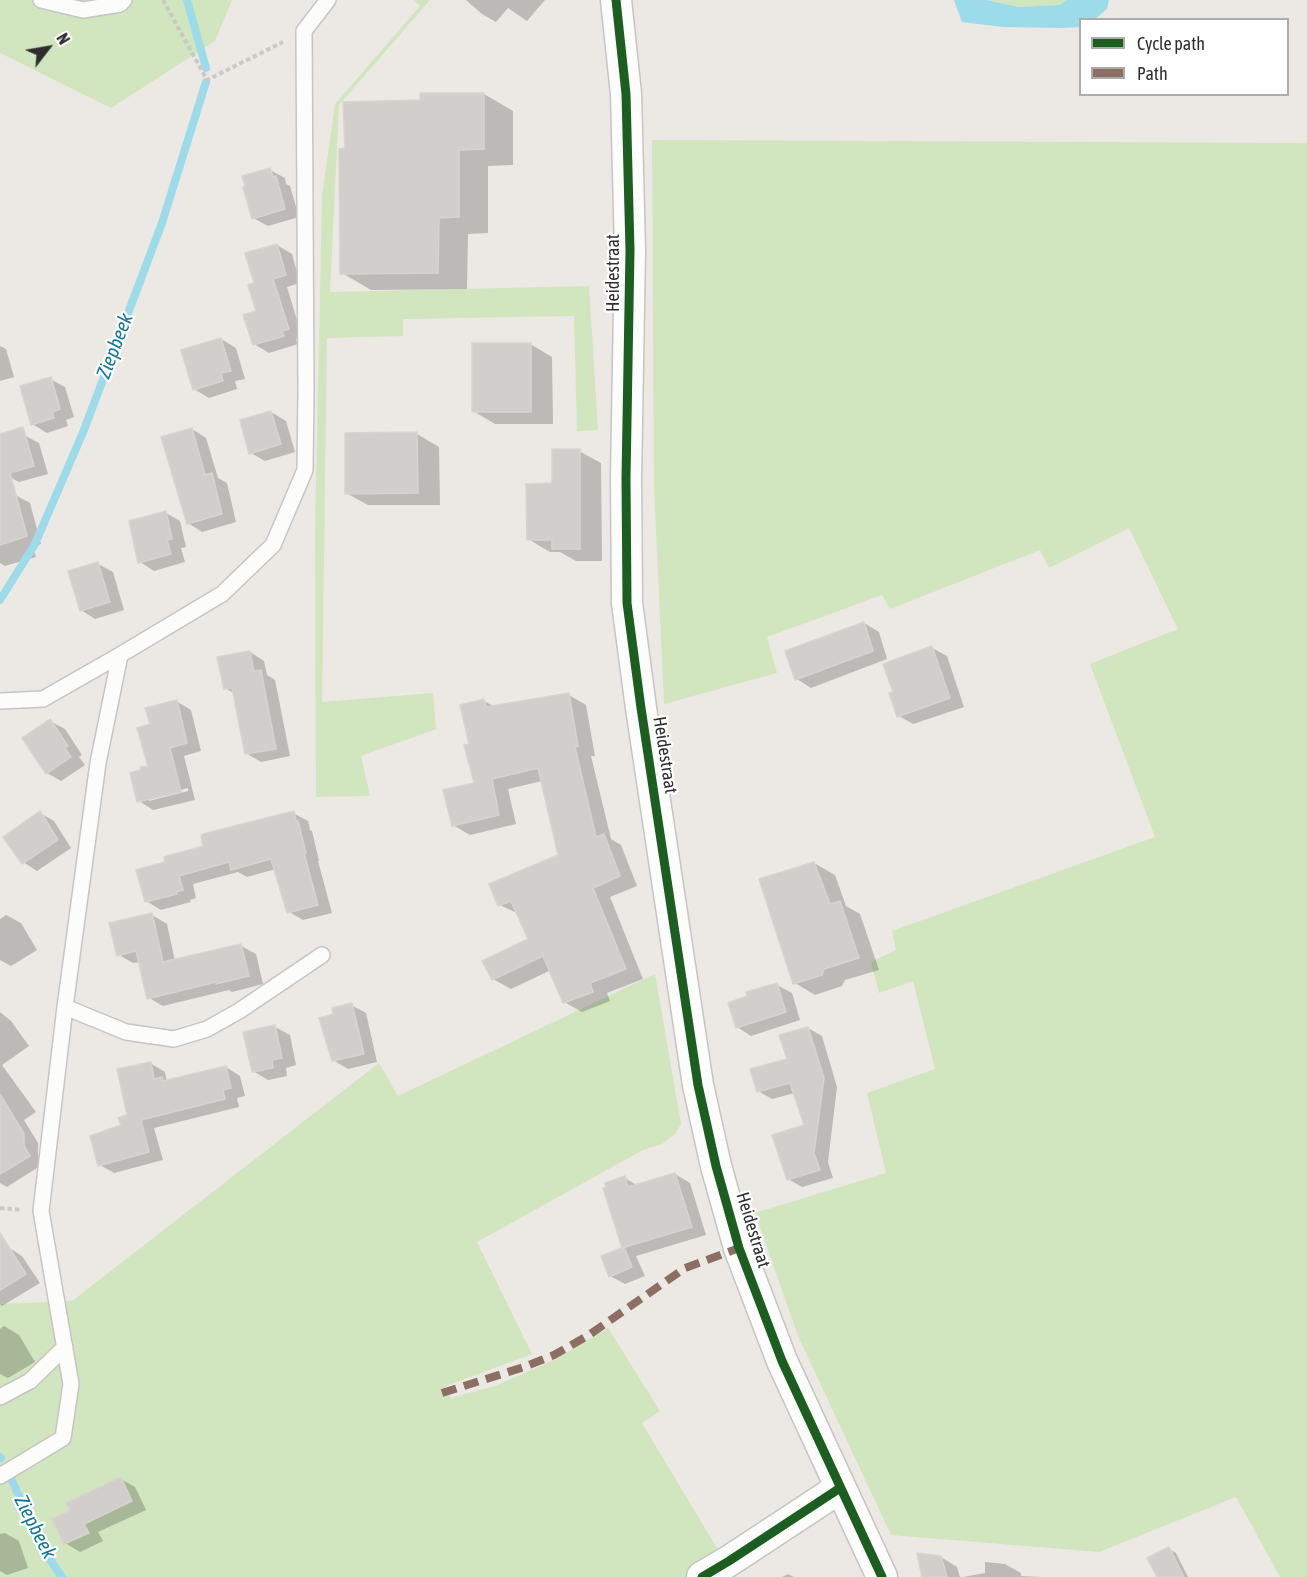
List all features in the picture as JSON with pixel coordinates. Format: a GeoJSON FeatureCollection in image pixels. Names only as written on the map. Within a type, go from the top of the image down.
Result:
{"type":"FeatureCollection","features":[{"type":"Feature","properties":{"kind":"street","name":"Heidestraat"},"geometry":{"type":"LineString","coordinates":[[616,0],[626,94],[630,250],[626,478],[627,603],[698,1085],[716,1166],[739,1248],[782,1361],[882,1577]]}},
{"type":"Feature","properties":{"kind":"street"},"geometry":{"type":"LineString","coordinates":[[702,1577],[840,1488]]}},
{"type":"Feature","properties":{"kind":"lane"},"geometry":{"type":"LineString","coordinates":[[41,0],[83,10],[120,4],[124,0]]}},
{"type":"Feature","properties":{"kind":"lane"},"geometry":{"type":"LineString","coordinates":[[0,701],[43,699],[120,656],[222,594],[273,545],[305,470],[304,31],[328,0]]}},
{"type":"Feature","properties":{"kind":"lane"},"geometry":{"type":"LineString","coordinates":[[0,1476],[63,1438],[71,1383],[41,1212],[65,1007],[98,763],[120,656]]}},
{"type":"Feature","properties":{"kind":"lane"},"geometry":{"type":"LineString","coordinates":[[65,1007],[126,1032],[174,1039],[207,1029],[239,1011],[322,955]]}},
{"type":"Feature","properties":{"kind":"lane"},"geometry":{"type":"LineString","coordinates":[[0,1397],[30,1381],[65,1347]]}},
{"type":"Feature","properties":{"kind":"path"},"geometry":{"type":"LineString","coordinates":[[163,0],[207,80],[304,31]]}},
{"type":"Feature","properties":{"kind":"green space"},"geometry":{"type":"Polygon","coordinates":[[[0,0],[232,0],[215,41],[111,108],[0,53],[0,0]]]}},
{"type":"Feature","properties":{"kind":"green space"},"geometry":{"type":"Polygon","coordinates":[[[414,0],[430,0],[339,105],[330,292],[589,286],[598,430],[577,431],[574,316],[403,319],[403,336],[327,338],[322,702],[433,693],[436,729],[361,756],[370,796],[316,797],[315,532],[322,196],[335,104],[420,6],[414,0]]]}},
{"type":"Feature","properties":{"kind":"green space"},"geometry":{"type":"Polygon","coordinates":[[[986,0],[1067,0],[1059,5],[1019,7],[986,0]]]}},
{"type":"Feature","properties":{"kind":"green space"},"geometry":{"type":"Polygon","coordinates":[[[652,140],[1307,143],[1307,1577],[1280,1577],[1236,1497],[1099,1552],[891,1535],[798,1336],[755,1213],[886,1173],[867,1093],[935,1069],[913,981],[879,993],[871,962],[896,950],[892,931],[1155,837],[1090,664],[1178,629],[1129,528],[1049,568],[1040,550],[890,609],[882,595],[767,637],[777,673],[664,704],[654,487],[652,140]]]}},
{"type":"Feature","properties":{"kind":"green space"},"geometry":{"type":"Polygon","coordinates":[[[655,974],[681,1124],[675,1134],[662,1144],[643,1150],[477,1242],[532,1354],[446,1386],[451,1398],[495,1386],[552,1361],[608,1328],[660,1411],[642,1423],[723,1558],[690,1577],[0,1577],[0,1304],[72,1301],[379,1063],[398,1096],[655,974]]]}},
{"type":"Feature","properties":{"kind":"water"},"geometry":{"type":"Polygon","coordinates":[[[954,0],[986,0],[1019,7],[1059,5],[1067,0],[1109,0],[1107,9],[1096,18],[1079,18],[1079,27],[1003,27],[962,22],[954,0]]]}},
{"type":"Feature","properties":{"kind":"building"},"geometry":{"type":"Polygon","coordinates":[[[420,93],[484,93],[484,149],[459,150],[459,217],[439,218],[438,273],[340,274],[339,149],[345,148],[343,102],[420,100],[420,93]]]}},
{"type":"Feature","properties":{"kind":"building"},"geometry":{"type":"Polygon","coordinates":[[[270,168],[273,177],[276,176],[285,209],[252,219],[242,176],[270,168]]]}},
{"type":"Feature","properties":{"kind":"building"},"geometry":{"type":"Polygon","coordinates":[[[277,244],[286,275],[273,279],[289,329],[282,331],[284,336],[253,345],[243,315],[256,311],[248,285],[254,283],[245,253],[277,244]]]}},
{"type":"Feature","properties":{"kind":"building"},"geometry":{"type":"Polygon","coordinates":[[[221,338],[231,371],[221,373],[223,381],[193,390],[181,350],[221,338]]]}},
{"type":"Feature","properties":{"kind":"building"},"geometry":{"type":"Polygon","coordinates":[[[472,343],[531,343],[531,412],[472,412],[472,343]]]}},
{"type":"Feature","properties":{"kind":"building"},"geometry":{"type":"Polygon","coordinates":[[[51,377],[60,409],[52,412],[54,418],[31,425],[20,386],[51,377]]]}},
{"type":"Feature","properties":{"kind":"building"},"geometry":{"type":"Polygon","coordinates":[[[271,411],[281,444],[249,454],[240,420],[271,411]]]}},
{"type":"Feature","properties":{"kind":"building"},"geometry":{"type":"Polygon","coordinates":[[[23,427],[34,466],[10,473],[27,536],[0,545],[0,434],[23,427]]]}},
{"type":"Feature","properties":{"kind":"building"},"geometry":{"type":"Polygon","coordinates":[[[192,428],[205,475],[212,473],[222,514],[187,524],[161,437],[192,428]]]}},
{"type":"Feature","properties":{"kind":"building"},"geometry":{"type":"Polygon","coordinates":[[[417,432],[418,493],[345,494],[345,433],[417,432]]]}},
{"type":"Feature","properties":{"kind":"building"},"geometry":{"type":"Polygon","coordinates":[[[552,449],[580,449],[580,549],[552,549],[552,540],[527,540],[526,484],[552,483],[552,449]]]}},
{"type":"Feature","properties":{"kind":"building"},"geometry":{"type":"Polygon","coordinates":[[[166,511],[172,539],[167,540],[171,554],[138,563],[129,521],[166,511]]]}},
{"type":"Feature","properties":{"kind":"building"},"geometry":{"type":"Polygon","coordinates":[[[98,562],[110,602],[80,611],[68,571],[98,562]]]}},
{"type":"Feature","properties":{"kind":"building"},"geometry":{"type":"Polygon","coordinates":[[[864,622],[873,651],[795,680],[785,651],[864,622]]]}},
{"type":"Feature","properties":{"kind":"building"},"geometry":{"type":"Polygon","coordinates":[[[932,646],[950,698],[897,717],[889,693],[893,692],[883,664],[932,646]]]}},
{"type":"Feature","properties":{"kind":"building"},"geometry":{"type":"Polygon","coordinates":[[[250,651],[254,671],[261,670],[276,749],[245,754],[232,688],[224,689],[217,657],[250,651]]]}},
{"type":"Feature","properties":{"kind":"building"},"geometry":{"type":"Polygon","coordinates":[[[569,693],[578,746],[575,747],[596,837],[604,834],[620,876],[593,888],[626,969],[590,983],[593,992],[563,1003],[543,956],[492,980],[482,961],[528,939],[511,901],[498,906],[489,884],[558,855],[538,768],[492,779],[499,815],[452,826],[443,790],[474,783],[464,745],[469,744],[460,705],[484,699],[486,707],[569,693]]]}},
{"type":"Feature","properties":{"kind":"building"},"geometry":{"type":"Polygon","coordinates":[[[177,700],[187,743],[170,748],[181,792],[137,802],[130,773],[141,770],[140,767],[148,766],[137,728],[150,724],[145,708],[177,700]]]}},
{"type":"Feature","properties":{"kind":"building"},"geometry":{"type":"Polygon","coordinates":[[[50,719],[68,746],[65,748],[71,757],[46,774],[22,738],[50,719]]]}},
{"type":"Feature","properties":{"kind":"building"},"geometry":{"type":"Polygon","coordinates":[[[40,811],[58,840],[22,864],[3,837],[40,811]]]}},
{"type":"Feature","properties":{"kind":"building"},"geometry":{"type":"Polygon","coordinates":[[[294,811],[318,905],[287,913],[271,859],[231,870],[229,862],[179,876],[183,890],[176,892],[177,894],[145,902],[136,870],[165,862],[164,857],[203,846],[201,836],[203,834],[294,811]]]}},
{"type":"Feature","properties":{"kind":"building"},"geometry":{"type":"Polygon","coordinates":[[[814,862],[830,904],[840,901],[859,958],[824,969],[822,975],[793,984],[759,879],[814,862]]]}},
{"type":"Feature","properties":{"kind":"building"},"geometry":{"type":"Polygon","coordinates":[[[152,913],[163,962],[241,944],[249,976],[147,999],[136,951],[117,956],[109,923],[152,913]]]}},
{"type":"Feature","properties":{"kind":"building"},"geometry":{"type":"Polygon","coordinates":[[[777,983],[786,1012],[736,1028],[728,1003],[747,996],[746,992],[777,983]]]}},
{"type":"Feature","properties":{"kind":"building"},"geometry":{"type":"Polygon","coordinates":[[[352,1003],[364,1054],[332,1061],[319,1018],[333,1014],[332,1008],[352,1003]]]}},
{"type":"Feature","properties":{"kind":"building"},"geometry":{"type":"Polygon","coordinates":[[[275,1025],[282,1058],[272,1060],[273,1068],[252,1072],[243,1032],[275,1025]]]}},
{"type":"Feature","properties":{"kind":"building"},"geometry":{"type":"Polygon","coordinates":[[[808,1027],[824,1078],[814,1153],[820,1170],[787,1180],[772,1135],[804,1125],[790,1083],[757,1092],[750,1069],[787,1059],[779,1035],[808,1027]]]}},
{"type":"Feature","properties":{"kind":"building"},"geometry":{"type":"Polygon","coordinates":[[[151,1062],[154,1079],[162,1077],[163,1081],[226,1066],[231,1088],[223,1090],[225,1099],[141,1120],[149,1152],[98,1166],[90,1136],[121,1125],[118,1118],[127,1115],[117,1069],[151,1062]]]}},
{"type":"Feature","properties":{"kind":"building"},"geometry":{"type":"Polygon","coordinates":[[[0,1094],[24,1134],[24,1146],[30,1156],[0,1174],[0,1094]]]}},
{"type":"Feature","properties":{"kind":"building"},"geometry":{"type":"Polygon","coordinates":[[[675,1173],[692,1227],[622,1248],[603,1188],[606,1187],[605,1183],[625,1176],[628,1187],[675,1173]]]}},
{"type":"Feature","properties":{"kind":"building"},"geometry":{"type":"Polygon","coordinates":[[[0,1233],[26,1274],[0,1290],[0,1233]]]}},
{"type":"Feature","properties":{"kind":"building"},"geometry":{"type":"Polygon","coordinates":[[[624,1247],[632,1267],[609,1277],[601,1256],[624,1247]]]}},
{"type":"Feature","properties":{"kind":"building"},"geometry":{"type":"Polygon","coordinates":[[[121,1477],[132,1501],[84,1524],[89,1533],[64,1544],[52,1519],[70,1511],[66,1503],[121,1477]]]}},
{"type":"Feature","properties":{"kind":"building"},"geometry":{"type":"Polygon","coordinates":[[[1169,1547],[1184,1577],[1157,1577],[1147,1558],[1169,1547]]]}},
{"type":"Feature","properties":{"kind":"building"},"geometry":{"type":"Polygon","coordinates":[[[917,1553],[941,1556],[947,1577],[922,1577],[917,1553]]]}},
{"type":"Feature","properties":{"kind":"waterway","name":"Ziepbeek"},"geometry":{"type":"LineString","coordinates":[[187,0],[206,68]]}},
{"type":"Feature","properties":{"kind":"waterway","name":"Ziepbeek"},"geometry":{"type":"LineString","coordinates":[[0,600],[35,544],[84,430],[162,223],[206,82]]}},
{"type":"Feature","properties":{"kind":"waterway","name":"Ziepbeek"},"geometry":{"type":"LineString","coordinates":[[10,1476],[41,1546],[62,1577]]}},
{"type":"Feature","properties":{"kind":"marked path"},"geometry":{"type":"LineString","coordinates":[[442,1393],[554,1355],[589,1335],[685,1268],[739,1248]]}},
{"type":"Feature","properties":{"kind":"cycle path"},"geometry":{"type":"LineString","coordinates":[[616,0],[626,94],[630,250],[626,478],[627,603],[698,1085],[716,1166],[739,1248],[782,1361],[882,1577]]}},
{"type":"Feature","properties":{"kind":"cycle path"},"geometry":{"type":"LineString","coordinates":[[702,1577],[840,1488]]}}]}
